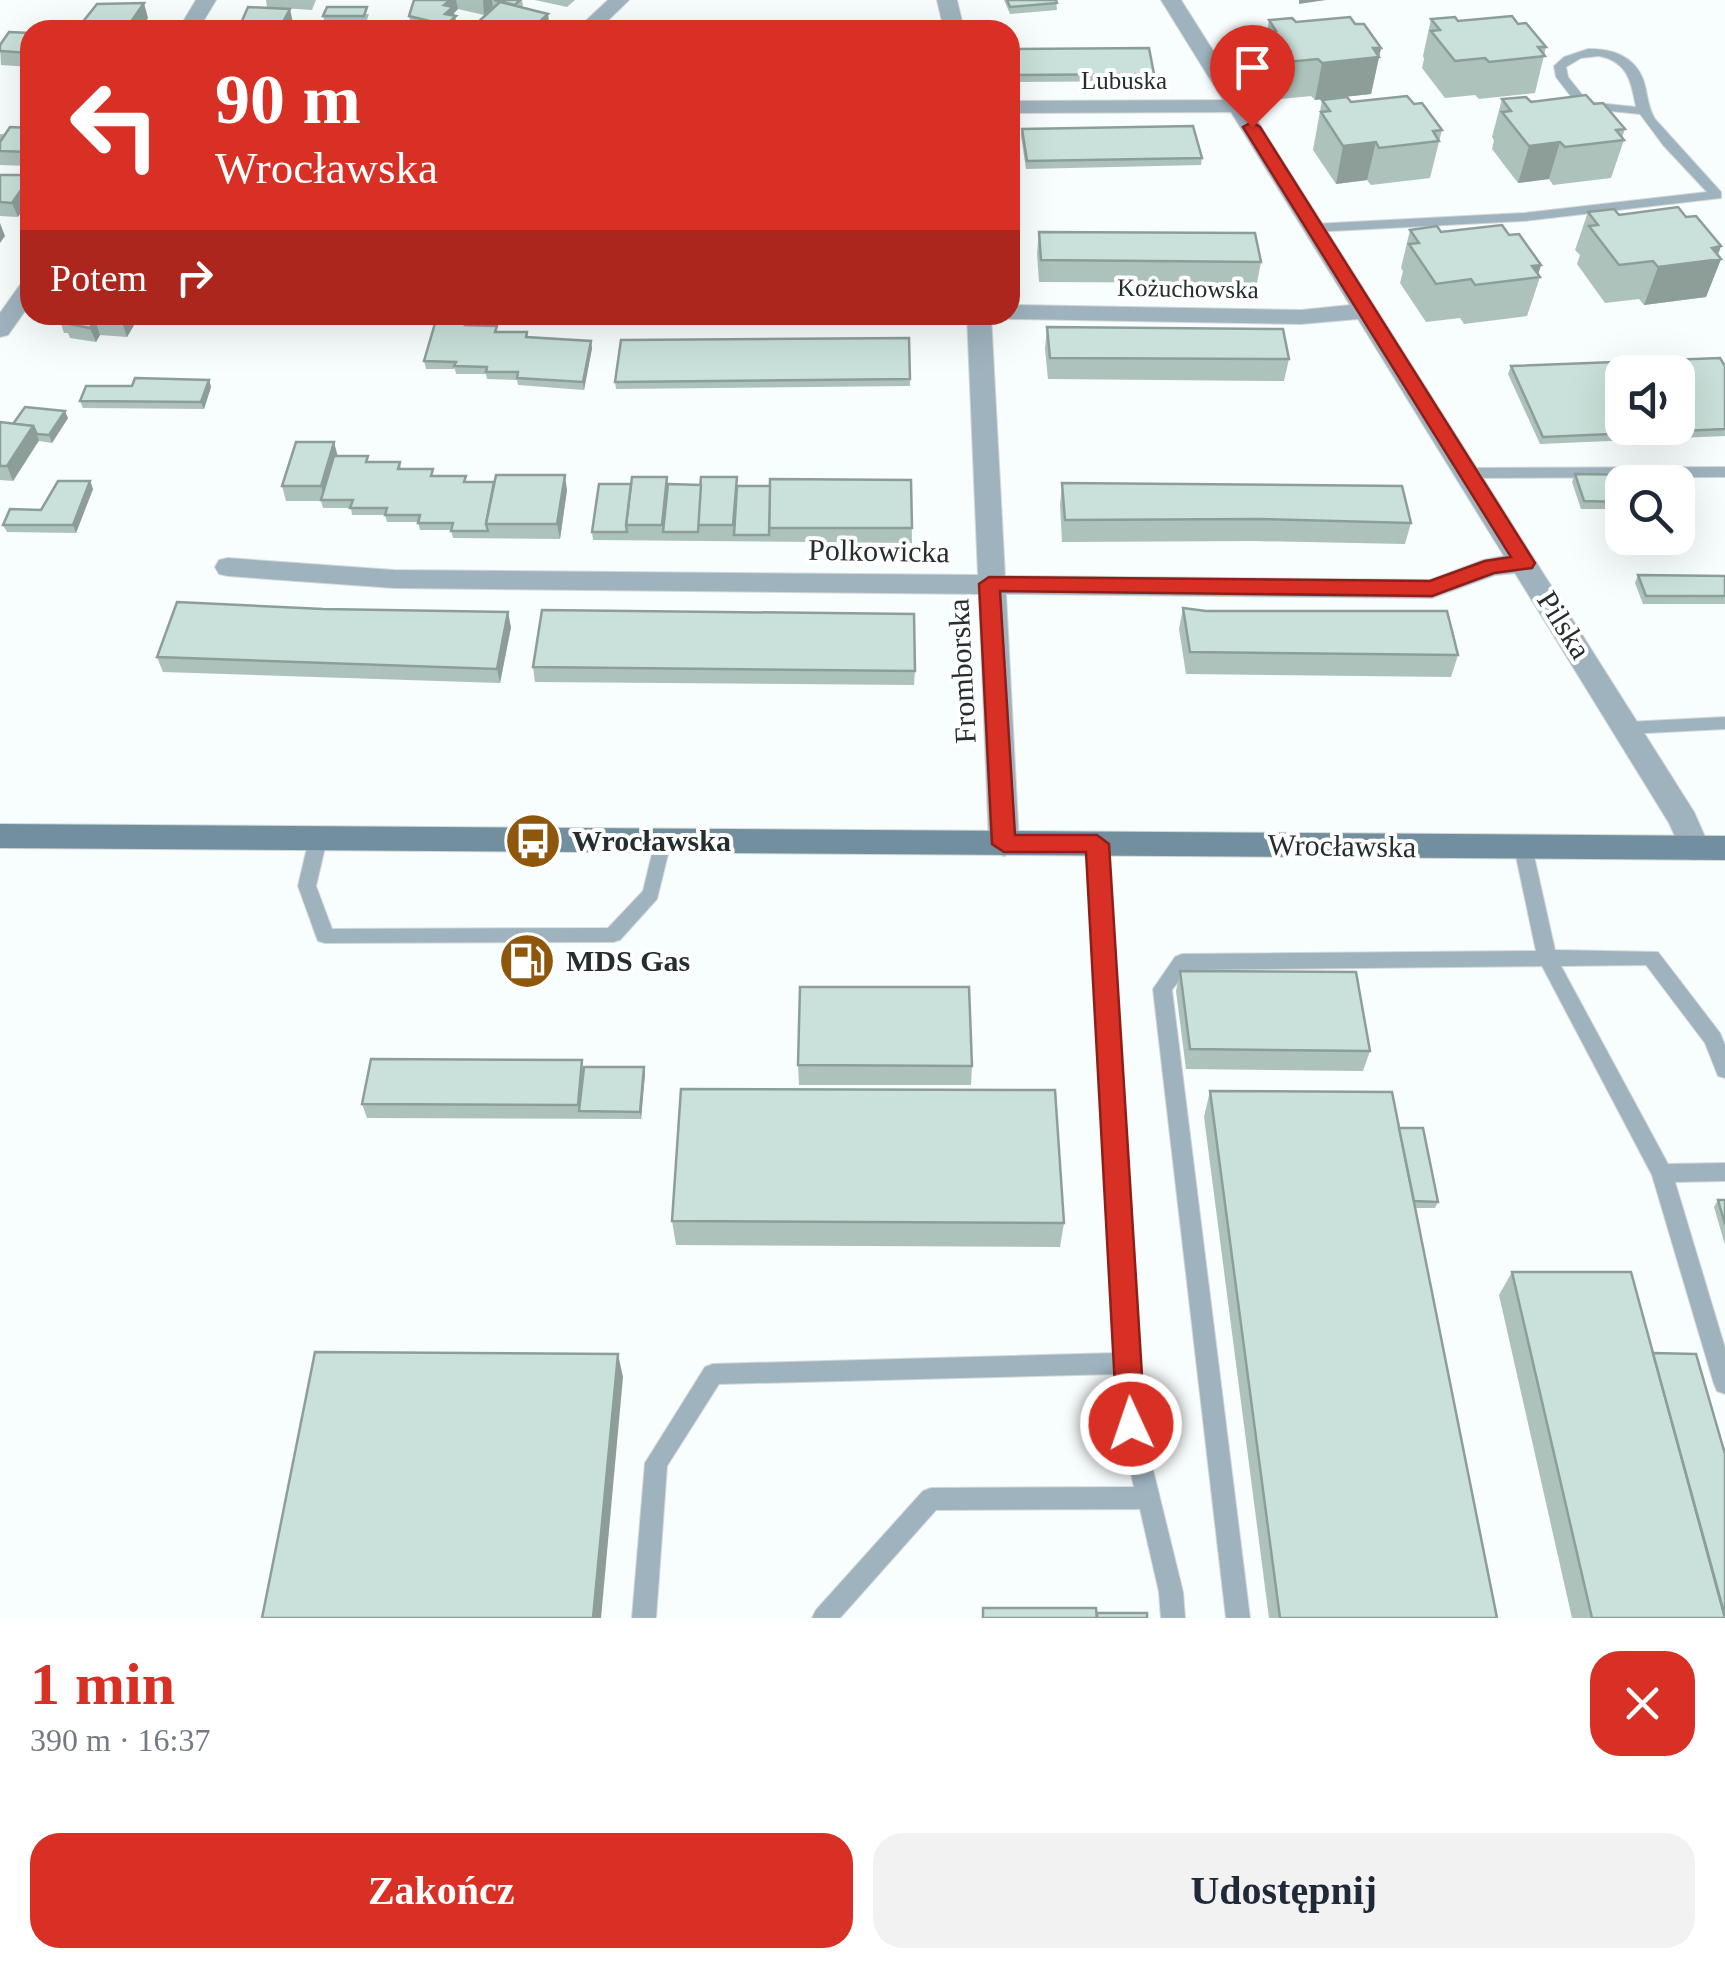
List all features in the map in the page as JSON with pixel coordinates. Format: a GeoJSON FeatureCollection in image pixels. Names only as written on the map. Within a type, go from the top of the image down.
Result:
{"type":"FeatureCollection","features":[{"type":"Feature","properties":{"kind":"street"},"geometry":{"type":"LineString","coordinates":[[597,20],[619,0]]}},
{"type":"Feature","properties":{"kind":"street","name":"Pilska"},"geometry":{"type":"LineString","coordinates":[[1171,0],[1683,820],[1710,848]]}},
{"type":"Feature","properties":{"kind":"street","name":"Lubuska"},"geometry":{"type":"LineString","coordinates":[[1020,108],[1238,106]]}},
{"type":"Feature","properties":{"kind":"street"},"geometry":{"type":"LineString","coordinates":[[0,330],[20,301]]}},
{"type":"Feature","properties":{"kind":"street","name":"Kożuchowska"},"geometry":{"type":"LineString","coordinates":[[1020,312],[1300,317],[1365,310]]}},
{"type":"Feature","properties":{"kind":"street","name":"Fromborska"},"geometry":{"type":"LineString","coordinates":[[978,325],[1004,844]]}},
{"type":"Feature","properties":{"kind":"street","name":"Polkowicka"},"geometry":{"type":"LineString","coordinates":[[228,567],[394,579],[1432,588],[1492,566],[1525,563]]}},
{"type":"Feature","properties":{"kind":"street","name":"Wrocławska"},"geometry":{"type":"LineString","coordinates":[[0,836],[1710,848]]}},
{"type":"Feature","properties":{"kind":"lane"},"geometry":{"type":"LineString","coordinates":[[1312,228],[1523,217],[1716,194],[1644,111],[1635,74],[1613,56],[1584,52],[1569,56],[1560,66],[1562,77],[1584,105],[1644,111]]}},
{"type":"Feature","properties":{"kind":"lane"},"geometry":{"type":"LineString","coordinates":[[1467,473],[1725,472]]}},
{"type":"Feature","properties":{"kind":"lane"},"geometry":{"type":"LineString","coordinates":[[1627,728],[1725,723]]}},
{"type":"Feature","properties":{"kind":"lane"},"geometry":{"type":"LineString","coordinates":[[318,839],[308,886],[325,936],[613,935],[652,894],[662,842]]}},
{"type":"Feature","properties":{"kind":"lane"},"geometry":{"type":"LineString","coordinates":[[1097,844],[1131,1424],[1174,1618]]}},
{"type":"Feature","properties":{"kind":"lane"},"geometry":{"type":"LineString","coordinates":[[1522,847],[1547,958],[1662,1173],[1725,1384]]}},
{"type":"Feature","properties":{"kind":"lane"},"geometry":{"type":"LineString","coordinates":[[1238,1618],[1162,989],[1182,962],[1651,957],[1713,1039],[1725,1070]]}},
{"type":"Feature","properties":{"kind":"lane"},"geometry":{"type":"LineString","coordinates":[[1662,1173],[1725,1172]]}},
{"type":"Feature","properties":{"kind":"lane"},"geometry":{"type":"LineString","coordinates":[[644,1618],[656,1463],[713,1374],[1128,1363]]}},
{"type":"Feature","properties":{"kind":"lane"},"geometry":{"type":"LineString","coordinates":[[824,1618],[931,1499],[1149,1498]]}},
{"type":"Feature","properties":{"kind":"building"},"geometry":{"type":"Polygon","coordinates":[[[414,0],[450,0],[444,5],[453,7],[445,14],[456,16],[452,20],[425,20],[409,16],[414,0]]]}},
{"type":"Feature","properties":{"kind":"building"},"geometry":{"type":"Polygon","coordinates":[[[494,0],[520,0],[515,5],[494,0]]]}},
{"type":"Feature","properties":{"kind":"building"},"geometry":{"type":"Polygon","coordinates":[[[1007,0],[1056,0],[1057,3],[1010,7],[1007,0]]]}},
{"type":"Feature","properties":{"kind":"building"},"geometry":{"type":"Polygon","coordinates":[[[500,2],[548,14],[541,20],[480,20],[500,2]]]}},
{"type":"Feature","properties":{"kind":"building"},"geometry":{"type":"Polygon","coordinates":[[[144,3],[132,20],[84,20],[97,4],[144,3]]]}},
{"type":"Feature","properties":{"kind":"building"},"geometry":{"type":"Polygon","coordinates":[[[248,7],[290,9],[284,20],[242,20],[248,7]]]}},
{"type":"Feature","properties":{"kind":"building"},"geometry":{"type":"Polygon","coordinates":[[[327,7],[367,7],[364,16],[323,16],[327,7]]]}},
{"type":"Feature","properties":{"kind":"building"},"geometry":{"type":"Polygon","coordinates":[[[1512,16],[1518,24],[1526,23],[1546,47],[1538,47],[1545,56],[1455,61],[1431,31],[1440,30],[1431,19],[1512,16]]]}},
{"type":"Feature","properties":{"kind":"building"},"geometry":{"type":"Polygon","coordinates":[[[1350,17],[1355,24],[1364,24],[1381,48],[1373,48],[1379,57],[1287,62],[1267,32],[1276,31],[1269,20],[1350,17]]]}},
{"type":"Feature","properties":{"kind":"building"},"geometry":{"type":"Polygon","coordinates":[[[9,32],[20,33],[20,52],[0,51],[9,32]]]}},
{"type":"Feature","properties":{"kind":"building"},"geometry":{"type":"Polygon","coordinates":[[[1149,48],[1154,74],[1020,75],[1020,49],[1149,48]]]}},
{"type":"Feature","properties":{"kind":"building"},"geometry":{"type":"Polygon","coordinates":[[[1586,95],[1594,104],[1603,103],[1625,129],[1616,130],[1624,140],[1565,147],[1560,142],[1529,146],[1502,112],[1511,111],[1502,99],[1526,97],[1531,102],[1586,95]]]}},
{"type":"Feature","properties":{"kind":"building"},"geometry":{"type":"Polygon","coordinates":[[[1407,96],[1414,104],[1422,103],[1442,130],[1433,131],[1439,141],[1379,148],[1376,142],[1343,146],[1321,112],[1330,111],[1322,100],[1347,97],[1351,102],[1407,96]]]}},
{"type":"Feature","properties":{"kind":"building"},"geometry":{"type":"Polygon","coordinates":[[[1193,126],[1202,158],[1027,161],[1022,129],[1193,126]]]}},
{"type":"Feature","properties":{"kind":"building"},"geometry":{"type":"Polygon","coordinates":[[[10,127],[20,128],[20,152],[0,151],[0,142],[10,127]]]}},
{"type":"Feature","properties":{"kind":"building"},"geometry":{"type":"Polygon","coordinates":[[[0,175],[20,175],[20,191],[12,203],[0,202],[0,175]]]}},
{"type":"Feature","properties":{"kind":"building"},"geometry":{"type":"Polygon","coordinates":[[[1678,207],[1686,217],[1696,216],[1721,246],[1712,248],[1721,259],[1658,267],[1653,261],[1619,265],[1589,226],[1598,225],[1588,212],[1614,209],[1619,215],[1678,207]]]}},
{"type":"Feature","properties":{"kind":"building"},"geometry":{"type":"Polygon","coordinates":[[[1502,225],[1509,235],[1519,234],[1541,265],[1532,266],[1540,277],[1475,285],[1471,279],[1436,284],[1409,244],[1419,243],[1410,230],[1437,226],[1441,232],[1502,225]]]}},
{"type":"Feature","properties":{"kind":"building"},"geometry":{"type":"Polygon","coordinates":[[[1039,232],[1255,233],[1261,262],[1041,260],[1039,232]]]}},
{"type":"Feature","properties":{"kind":"building"},"geometry":{"type":"Polygon","coordinates":[[[435,325],[497,326],[495,332],[591,341],[583,382],[517,378],[518,372],[486,372],[487,367],[424,361],[435,325]]]}},
{"type":"Feature","properties":{"kind":"building"},"geometry":{"type":"Polygon","coordinates":[[[1047,327],[1283,329],[1289,359],[1050,358],[1047,327]]]}},
{"type":"Feature","properties":{"kind":"building"},"geometry":{"type":"Polygon","coordinates":[[[909,338],[910,379],[615,382],[621,340],[909,338]]]}},
{"type":"Feature","properties":{"kind":"building"},"geometry":{"type":"Polygon","coordinates":[[[1720,358],[1725,366],[1725,429],[1695,430],[1695,359],[1720,358]]]}},
{"type":"Feature","properties":{"kind":"building"},"geometry":{"type":"Polygon","coordinates":[[[1605,362],[1605,434],[1543,437],[1511,366],[1605,362]]]}},
{"type":"Feature","properties":{"kind":"building"},"geometry":{"type":"Polygon","coordinates":[[[135,378],[209,380],[201,402],[80,401],[86,386],[132,386],[135,378]]]}},
{"type":"Feature","properties":{"kind":"building"},"geometry":{"type":"Polygon","coordinates":[[[25,407],[65,411],[49,435],[37,434],[33,426],[13,424],[25,407]]]}},
{"type":"Feature","properties":{"kind":"building"},"geometry":{"type":"Polygon","coordinates":[[[0,422],[33,426],[7,466],[0,466],[0,422]]]}},
{"type":"Feature","properties":{"kind":"building"},"geometry":{"type":"Polygon","coordinates":[[[296,442],[334,442],[321,486],[282,486],[296,442]]]}},
{"type":"Feature","properties":{"kind":"building"},"geometry":{"type":"Polygon","coordinates":[[[334,456],[368,456],[366,462],[400,462],[398,469],[433,469],[431,476],[466,476],[464,482],[494,482],[488,531],[451,531],[453,523],[418,523],[420,515],[385,515],[387,508],[350,508],[353,500],[321,500],[334,456]]]}},
{"type":"Feature","properties":{"kind":"building"},"geometry":{"type":"Polygon","coordinates":[[[1575,474],[1605,474],[1605,502],[1584,501],[1575,474]]]}},
{"type":"Feature","properties":{"kind":"building"},"geometry":{"type":"Polygon","coordinates":[[[496,475],[565,475],[557,524],[486,524],[496,475]]]}},
{"type":"Feature","properties":{"kind":"building"},"geometry":{"type":"Polygon","coordinates":[[[632,477],[667,477],[662,525],[626,525],[632,477]]]}},
{"type":"Feature","properties":{"kind":"building"},"geometry":{"type":"Polygon","coordinates":[[[701,477],[737,477],[733,525],[697,525],[701,477]]]}},
{"type":"Feature","properties":{"kind":"building"},"geometry":{"type":"Polygon","coordinates":[[[770,479],[911,480],[912,528],[769,528],[770,479]]]}},
{"type":"Feature","properties":{"kind":"building"},"geometry":{"type":"Polygon","coordinates":[[[58,481],[90,481],[73,525],[3,525],[10,509],[41,510],[58,481]]]}},
{"type":"Feature","properties":{"kind":"building"},"geometry":{"type":"Polygon","coordinates":[[[1062,483],[1402,486],[1411,523],[1065,520],[1062,483]]]}},
{"type":"Feature","properties":{"kind":"building"},"geometry":{"type":"Polygon","coordinates":[[[599,484],[631,484],[627,532],[592,532],[599,484]]]}},
{"type":"Feature","properties":{"kind":"building"},"geometry":{"type":"Polygon","coordinates":[[[668,484],[701,485],[698,532],[663,532],[668,484]]]}},
{"type":"Feature","properties":{"kind":"building"},"geometry":{"type":"Polygon","coordinates":[[[737,486],[770,486],[769,535],[734,535],[737,486]]]}},
{"type":"Feature","properties":{"kind":"building"},"geometry":{"type":"Polygon","coordinates":[[[1638,575],[1725,576],[1725,596],[1646,596],[1638,575]]]}},
{"type":"Feature","properties":{"kind":"building"},"geometry":{"type":"Polygon","coordinates":[[[177,602],[508,612],[497,669],[157,657],[177,602]]]}},
{"type":"Feature","properties":{"kind":"building"},"geometry":{"type":"Polygon","coordinates":[[[1183,608],[1447,611],[1458,655],[1190,652],[1183,608]]]}},
{"type":"Feature","properties":{"kind":"building"},"geometry":{"type":"Polygon","coordinates":[[[542,610],[914,614],[915,671],[533,667],[542,610]]]}},
{"type":"Feature","properties":{"kind":"building"},"geometry":{"type":"Polygon","coordinates":[[[1180,971],[1356,972],[1370,1051],[1190,1049],[1180,971]]]}},
{"type":"Feature","properties":{"kind":"building"},"geometry":{"type":"Polygon","coordinates":[[[800,987],[969,987],[972,1066],[798,1065],[800,987]]]}},
{"type":"Feature","properties":{"kind":"building"},"geometry":{"type":"Polygon","coordinates":[[[371,1059],[582,1060],[578,1105],[362,1104],[371,1059]]]}},
{"type":"Feature","properties":{"kind":"building"},"geometry":{"type":"Polygon","coordinates":[[[584,1067],[644,1067],[640,1112],[579,1111],[584,1067]]]}},
{"type":"Feature","properties":{"kind":"building"},"geometry":{"type":"Polygon","coordinates":[[[681,1089],[1055,1090],[1064,1223],[672,1221],[681,1089]]]}},
{"type":"Feature","properties":{"kind":"building"},"geometry":{"type":"Polygon","coordinates":[[[1210,1091],[1392,1092],[1497,1618],[1280,1618],[1210,1091]]]}},
{"type":"Feature","properties":{"kind":"building"},"geometry":{"type":"Polygon","coordinates":[[[1399,1128],[1423,1128],[1438,1202],[1414,1201],[1399,1128]]]}},
{"type":"Feature","properties":{"kind":"building"},"geometry":{"type":"Polygon","coordinates":[[[1718,1200],[1725,1200],[1725,1224],[1718,1200]]]}},
{"type":"Feature","properties":{"kind":"building"},"geometry":{"type":"Polygon","coordinates":[[[1512,1272],[1631,1272],[1725,1618],[1592,1618],[1512,1272]]]}},
{"type":"Feature","properties":{"kind":"building"},"geometry":{"type":"Polygon","coordinates":[[[315,1352],[618,1354],[593,1618],[262,1618],[315,1352]]]}},
{"type":"Feature","properties":{"kind":"building"},"geometry":{"type":"Polygon","coordinates":[[[1653,1353],[1696,1354],[1725,1454],[1725,1616],[1653,1353]]]}},
{"type":"Feature","properties":{"kind":"building"},"geometry":{"type":"Polygon","coordinates":[[[983,1608],[1096,1608],[1097,1618],[983,1618],[983,1608]]]}},
{"type":"Feature","properties":{"kind":"building"},"geometry":{"type":"Polygon","coordinates":[[[1097,1613],[1147,1613],[1147,1618],[1097,1618],[1097,1613]]]}},
{"type":"Feature","properties":{"kind":"place","name":"Wrocławska"},"geometry":{"type":"Point","coordinates":[533,841]}},
{"type":"Feature","properties":{"kind":"place","name":"MDS Gas"},"geometry":{"type":"Point","coordinates":[527,961]}},
{"type":"Feature","properties":{"kind":"route"},"geometry":{"type":"LineString","coordinates":[[1131,1424],[1097,844],[1004,844],[989,584],[1432,588],[1492,566],[1525,563],[1252,127]]}}]}
